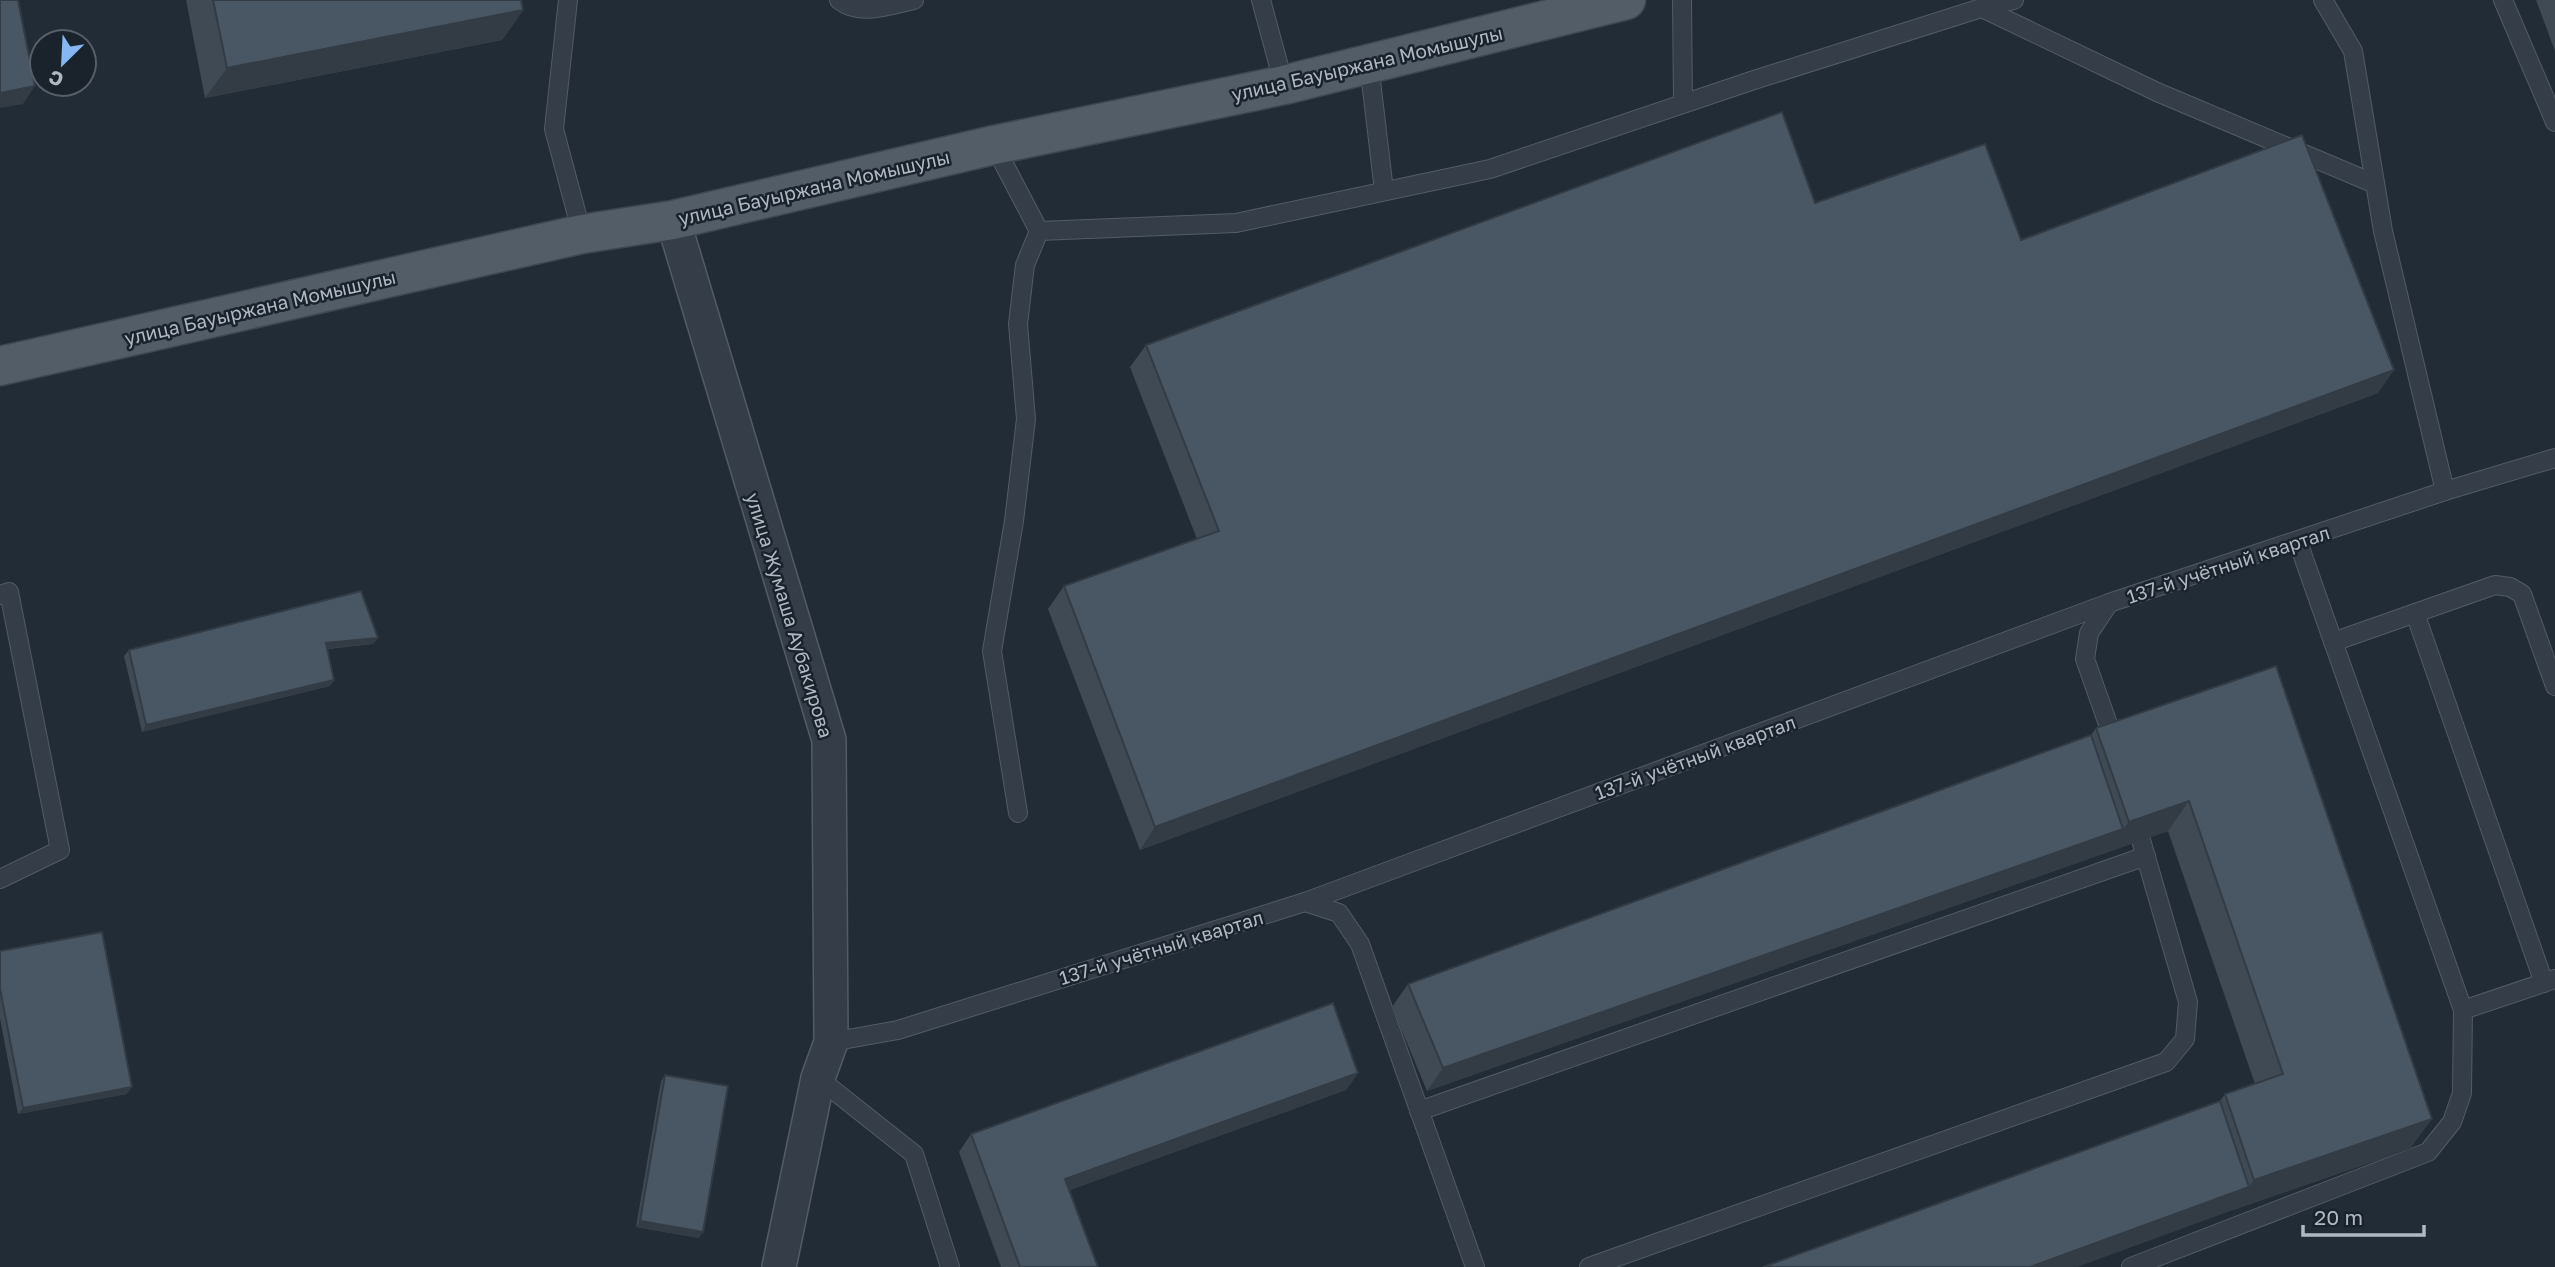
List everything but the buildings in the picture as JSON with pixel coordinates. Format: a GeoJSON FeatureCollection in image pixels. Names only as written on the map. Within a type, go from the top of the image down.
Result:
{"type":"FeatureCollection","features":[{"type":"Feature","properties":{"kind":"main road","name":"улица Бауыржана Момышулы"},"geometry":{"type":"LineString","coordinates":[[0,366],[582,234],[673,220],[994,145],[1284,85],[1626,0]]}},
{"type":"Feature","properties":{"kind":"street","name":"улица Жумаша Аубакирова"},"geometry":{"type":"LineString","coordinates":[[673,220],[830,740],[831,1042],[818,1078],[779,1267]]}},
{"type":"Feature","properties":{"kind":"lane"},"geometry":{"type":"LineString","coordinates":[[568,0],[554,129],[582,234]]}},
{"type":"Feature","properties":{"kind":"lane"},"geometry":{"type":"LineString","coordinates":[[839,0],[849,8],[873,9],[914,0]]}},
{"type":"Feature","properties":{"kind":"lane"},"geometry":{"type":"LineString","coordinates":[[1261,0],[1284,85]]}},
{"type":"Feature","properties":{"kind":"lane"},"geometry":{"type":"LineString","coordinates":[[1682,0],[1683,104]]}},
{"type":"Feature","properties":{"kind":"lane"},"geometry":{"type":"LineString","coordinates":[[1039,231],[1236,223],[1490,169],[1683,104],[2014,0]]}},
{"type":"Feature","properties":{"kind":"lane"},"geometry":{"type":"LineString","coordinates":[[2323,0],[2353,51],[2383,231],[2445,491]]}},
{"type":"Feature","properties":{"kind":"lane"},"geometry":{"type":"LineString","coordinates":[[2503,0],[2555,122]]}},
{"type":"Feature","properties":{"kind":"lane"},"geometry":{"type":"LineString","coordinates":[[1982,8],[2157,92],[2375,184]]}},
{"type":"Feature","properties":{"kind":"lane"},"geometry":{"type":"LineString","coordinates":[[1369,64],[1384,191]]}},
{"type":"Feature","properties":{"kind":"lane"},"geometry":{"type":"LineString","coordinates":[[994,145],[1039,231]]}},
{"type":"Feature","properties":{"kind":"lane"},"geometry":{"type":"LineString","coordinates":[[1018,813],[992,651],[1014,521],[1026,419],[1018,324],[1025,265],[1039,231]]}},
{"type":"Feature","properties":{"kind":"lane","name":"137-й учётный квартал"},"geometry":{"type":"LineString","coordinates":[[831,1042],[898,1030],[1305,902],[2109,603],[2445,491],[2555,458]]}},
{"type":"Feature","properties":{"kind":"lane"},"geometry":{"type":"LineString","coordinates":[[2132,1267],[2428,1152],[2452,1122],[2462,1093],[2463,1010],[2298,542]]}},
{"type":"Feature","properties":{"kind":"lane"},"geometry":{"type":"LineString","coordinates":[[2333,642],[2495,585],[2510,587],[2522,594],[2555,686]]}},
{"type":"Feature","properties":{"kind":"lane"},"geometry":{"type":"LineString","coordinates":[[0,594],[9,592],[60,850],[0,879]]}},
{"type":"Feature","properties":{"kind":"lane"},"geometry":{"type":"LineString","coordinates":[[2109,603],[2089,633],[2085,659],[2115,744]]}},
{"type":"Feature","properties":{"kind":"lane"},"geometry":{"type":"LineString","coordinates":[[2415,613],[2549,981],[2463,1010]]}},
{"type":"Feature","properties":{"kind":"lane"},"geometry":{"type":"LineString","coordinates":[[1419,1111],[2143,848],[2188,1002],[2185,1039],[2165,1062],[1590,1267]]}},
{"type":"Feature","properties":{"kind":"lane"},"geometry":{"type":"LineString","coordinates":[[1305,902],[1339,913],[1360,944],[1475,1267]]}},
{"type":"Feature","properties":{"kind":"lane"},"geometry":{"type":"LineString","coordinates":[[818,1078],[914,1154],[950,1267]]}}]}
